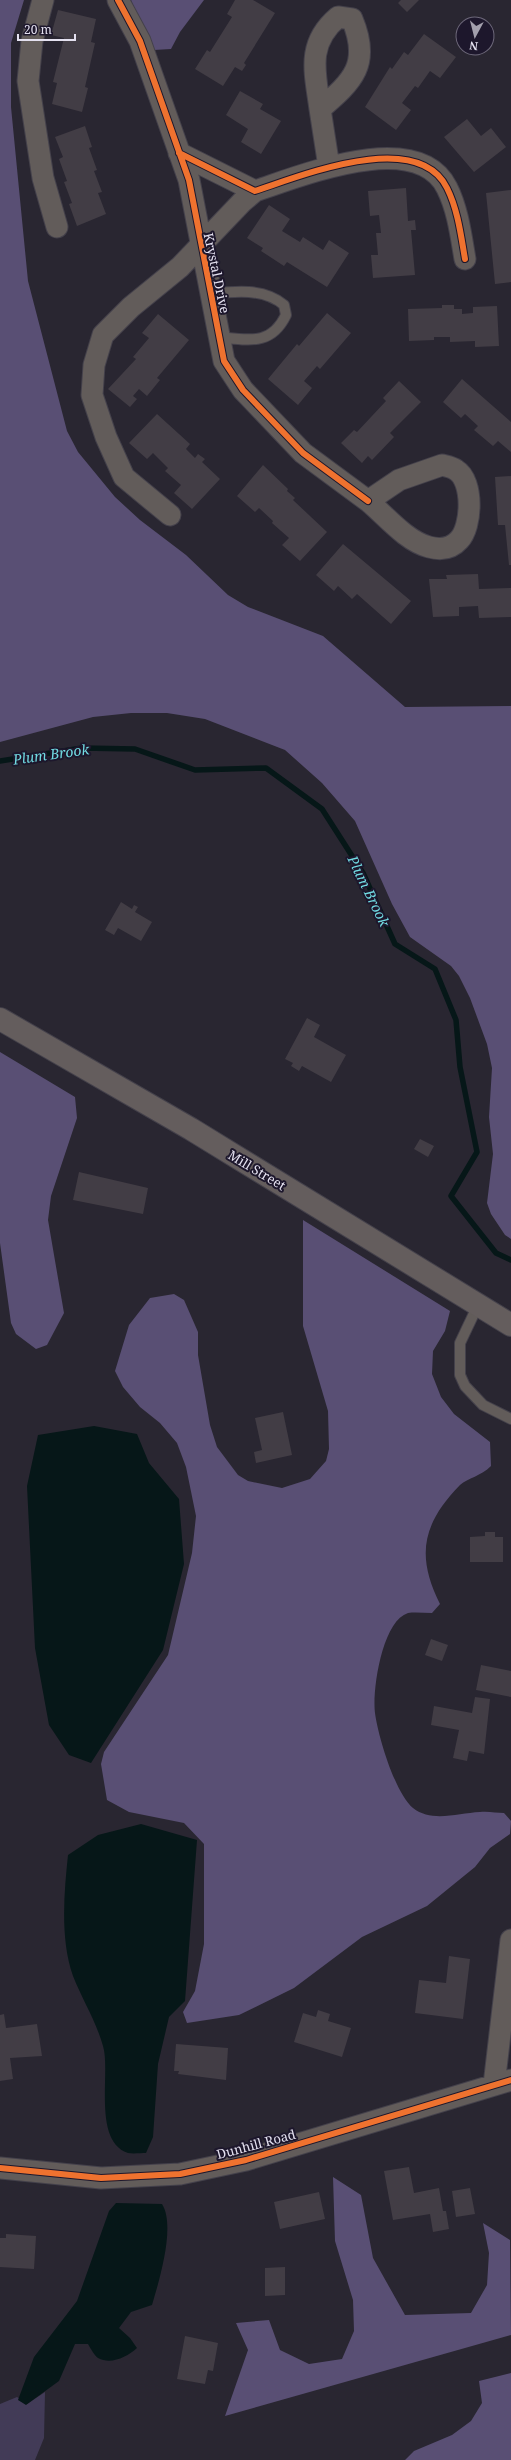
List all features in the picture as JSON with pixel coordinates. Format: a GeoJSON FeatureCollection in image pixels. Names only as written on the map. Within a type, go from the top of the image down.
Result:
{"type":"FeatureCollection","features":[{"type":"Feature","properties":{"kind":"main road","name":"Mill Street"},"geometry":{"type":"LineString","coordinates":[[7,1024],[191,1129],[511,1325]]}},
{"type":"Feature","properties":{"kind":"street"},"geometry":{"type":"LineString","coordinates":[[43,0],[32,41],[28,81],[43,178],[57,227]]}},
{"type":"Feature","properties":{"kind":"street","name":"Krystal Drive"},"geometry":{"type":"LineString","coordinates":[[118,0],[140,42],[188,180],[224,361],[243,390],[303,453],[368,501],[414,540],[428,547],[446,549],[460,540],[468,517],[470,495],[464,479],[457,470],[442,465],[399,480],[368,501]]}},
{"type":"Feature","properties":{"kind":"street"},"geometry":{"type":"LineString","coordinates":[[320,109],[329,167]]}},
{"type":"Feature","properties":{"kind":"street"},"geometry":{"type":"LineString","coordinates":[[179,153],[255,191]]}},
{"type":"Feature","properties":{"kind":"street"},"geometry":{"type":"LineString","coordinates":[[170,515],[124,477],[106,436],[92,395],[94,365],[104,335],[131,307],[180,267],[200,244],[242,202],[255,191],[329,167],[366,158],[413,161],[433,170],[447,187],[458,219],[465,259]]}},
{"type":"Feature","properties":{"kind":"street"},"geometry":{"type":"LineString","coordinates":[[503,2083],[511,1940]]}},
{"type":"Feature","properties":{"kind":"street","name":"Dunhill Road"},"geometry":{"type":"LineString","coordinates":[[0,2168],[101,2178],[180,2174],[246,2160],[503,2083]]}},
{"type":"Feature","properties":{"kind":"lane"},"geometry":{"type":"LineString","coordinates":[[210,294],[247,292],[276,299],[284,305],[286,315],[273,334],[262,339],[219,337]]}},
{"type":"Feature","properties":{"kind":"lane"},"geometry":{"type":"LineString","coordinates":[[478,1305],[460,1343],[460,1375],[465,1386],[483,1405],[511,1420]]}},
{"type":"Feature","properties":{"kind":"shaded area"},"geometry":{"type":"Polygon","coordinates":[[[0,0],[24,0],[11,43],[11,107],[28,281],[67,431],[78,452],[115,497],[140,520],[186,555],[228,595],[248,607],[323,636],[405,707],[511,706],[511,1239],[505,1235],[491,1214],[487,1203],[493,1154],[489,1117],[492,1068],[487,1044],[470,998],[459,976],[451,966],[410,937],[392,904],[355,821],[322,783],[285,750],[205,719],[167,713],[131,713],[93,717],[0,742],[0,0]]]}},
{"type":"Feature","properties":{"kind":"shaded area"},"geometry":{"type":"Polygon","coordinates":[[[131,0],[204,0],[180,32],[171,49],[154,50],[145,35],[131,0]]]}},
{"type":"Feature","properties":{"kind":"shaded area"},"geometry":{"type":"Polygon","coordinates":[[[0,1052],[75,1097],[77,1118],[51,1196],[48,1220],[64,1313],[47,1345],[36,1349],[16,1334],[11,1323],[0,1243],[0,1052]]]}},
{"type":"Feature","properties":{"kind":"shaded area"},"geometry":{"type":"Polygon","coordinates":[[[303,1220],[450,1311],[445,1331],[433,1351],[432,1374],[441,1397],[454,1414],[490,1442],[491,1466],[460,1485],[437,1513],[427,1541],[426,1556],[432,1587],[440,1604],[432,1613],[408,1613],[399,1619],[391,1629],[385,1642],[377,1674],[374,1703],[375,1713],[388,1764],[406,1801],[413,1808],[420,1813],[437,1816],[483,1812],[504,1813],[511,1821],[510,1834],[490,1848],[475,1867],[427,1906],[362,1937],[294,1988],[239,2015],[187,2023],[183,2012],[195,1991],[204,1944],[204,1844],[184,1823],[129,1812],[107,1800],[101,1764],[104,1752],[168,1655],[192,1553],[196,1516],[186,1467],[177,1443],[160,1423],[140,1407],[123,1387],[115,1371],[129,1325],[150,1298],[174,1294],[184,1300],[198,1332],[198,1355],[210,1425],[217,1447],[238,1475],[248,1481],[282,1488],[310,1479],[326,1461],[329,1449],[328,1411],[303,1326],[303,1220]]]}},
{"type":"Feature","properties":{"kind":"shaded area"},"geometry":{"type":"Polygon","coordinates":[[[94,1426],[137,1434],[149,1463],[179,1499],[184,1564],[163,1650],[91,1763],[69,1755],[49,1725],[35,1648],[27,1486],[38,1435],[94,1426]]]}},
{"type":"Feature","properties":{"kind":"shaded area"},"geometry":{"type":"Polygon","coordinates":[[[141,1824],[197,1840],[185,2001],[169,2017],[158,2064],[153,2137],[146,2153],[128,2153],[117,2146],[110,2135],[106,2120],[105,2057],[103,2046],[97,2028],[73,1976],[69,1962],[66,1947],[64,1900],[68,1855],[98,1835],[141,1824]]]}},
{"type":"Feature","properties":{"kind":"shaded area"},"geometry":{"type":"Polygon","coordinates":[[[333,2177],[361,2195],[373,2258],[405,2315],[471,2313],[487,2285],[489,2253],[483,2223],[510,2240],[511,2335],[225,2416],[248,2350],[236,2323],[269,2320],[280,2350],[309,2364],[342,2359],[354,2331],[353,2300],[335,2241],[333,2177]]]}},
{"type":"Feature","properties":{"kind":"shaded area"},"geometry":{"type":"Polygon","coordinates":[[[116,2203],[162,2204],[166,2214],[167,2239],[165,2254],[152,2305],[131,2312],[119,2328],[130,2338],[137,2348],[124,2357],[108,2361],[98,2358],[88,2344],[75,2344],[59,2381],[26,2405],[18,2400],[34,2357],[77,2301],[109,2211],[116,2203]]]}},
{"type":"Feature","properties":{"kind":"shaded area"},"geometry":{"type":"Polygon","coordinates":[[[511,2373],[511,2460],[405,2460],[414,2451],[452,2435],[471,2421],[482,2403],[479,2381],[511,2373]]]}},
{"type":"Feature","properties":{"kind":"shaded area"},"geometry":{"type":"Polygon","coordinates":[[[45,2392],[44,2438],[35,2460],[0,2460],[0,2404],[17,2397],[27,2404],[45,2392]]]}},
{"type":"Feature","properties":{"kind":"building"},"geometry":{"type":"Polygon","coordinates":[[[235,0],[253,0],[275,13],[244,63],[246,65],[242,71],[235,67],[223,86],[195,69],[207,50],[210,52],[232,17],[227,14],[235,0]]]}},
{"type":"Feature","properties":{"kind":"building"},"geometry":{"type":"Polygon","coordinates":[[[401,0],[419,0],[407,12],[398,3],[401,0]]]}},
{"type":"Feature","properties":{"kind":"building"},"geometry":{"type":"Polygon","coordinates":[[[58,10],[96,19],[91,42],[95,43],[85,87],[88,88],[82,112],[52,104],[57,83],[53,82],[64,38],[51,35],[58,10]]]}},
{"type":"Feature","properties":{"kind":"building"},"geometry":{"type":"Polygon","coordinates":[[[424,34],[456,57],[440,78],[430,71],[418,88],[415,86],[402,103],[411,110],[396,130],[365,107],[390,67],[392,69],[404,52],[408,55],[424,34]]]}},
{"type":"Feature","properties":{"kind":"building"},"geometry":{"type":"Polygon","coordinates":[[[240,91],[263,104],[260,109],[281,121],[261,154],[241,142],[248,129],[226,115],[240,91]]]}},
{"type":"Feature","properties":{"kind":"building"},"geometry":{"type":"Polygon","coordinates":[[[467,119],[481,136],[491,128],[506,147],[474,172],[444,137],[467,119]]]}},
{"type":"Feature","properties":{"kind":"building"},"geometry":{"type":"Polygon","coordinates":[[[85,126],[92,147],[89,148],[97,170],[94,171],[102,192],[98,193],[106,214],[77,226],[69,204],[72,203],[64,182],[67,181],[59,159],[63,157],[55,137],[85,126]]]}},
{"type":"Feature","properties":{"kind":"building"},"geometry":{"type":"Polygon","coordinates":[[[406,188],[408,221],[415,220],[416,230],[411,230],[415,275],[373,278],[371,255],[378,255],[376,233],[381,233],[379,215],[370,216],[368,191],[406,188]]]}},
{"type":"Feature","properties":{"kind":"building"},"geometry":{"type":"Polygon","coordinates":[[[511,190],[511,282],[495,284],[486,193],[511,190]]]}},
{"type":"Feature","properties":{"kind":"building"},"geometry":{"type":"Polygon","coordinates":[[[269,205],[290,219],[282,231],[300,242],[303,237],[323,250],[329,240],[349,253],[327,287],[287,262],[284,266],[261,251],[263,248],[247,238],[269,205]]]}},
{"type":"Feature","properties":{"kind":"building"},"geometry":{"type":"Polygon","coordinates":[[[442,305],[454,305],[454,309],[462,309],[462,314],[473,313],[473,307],[497,306],[499,346],[475,347],[475,341],[450,342],[450,337],[434,337],[434,340],[409,341],[408,309],[442,308],[442,305]]]}},
{"type":"Feature","properties":{"kind":"building"},"geometry":{"type":"Polygon","coordinates":[[[327,313],[351,333],[320,369],[317,366],[304,381],[312,388],[298,405],[268,379],[297,344],[299,346],[327,313]]]}},
{"type":"Feature","properties":{"kind":"building"},"geometry":{"type":"Polygon","coordinates":[[[158,314],[189,340],[157,378],[160,380],[147,396],[139,389],[133,396],[137,399],[130,407],[108,389],[136,359],[133,357],[149,338],[142,333],[158,314]]]}},
{"type":"Feature","properties":{"kind":"building"},"geometry":{"type":"Polygon","coordinates":[[[462,379],[511,422],[511,452],[498,441],[493,446],[474,430],[478,426],[465,414],[461,418],[443,402],[462,379]]]}},
{"type":"Feature","properties":{"kind":"building"},"geometry":{"type":"Polygon","coordinates":[[[399,381],[421,402],[390,433],[394,437],[372,460],[368,456],[362,463],[341,443],[354,430],[357,432],[386,401],[383,398],[399,381]]]}},
{"type":"Feature","properties":{"kind":"building"},"geometry":{"type":"Polygon","coordinates":[[[157,414],[190,444],[186,449],[195,458],[198,454],[205,459],[202,462],[220,479],[192,509],[174,493],[181,485],[165,471],[168,468],[153,453],[147,459],[129,443],[157,414]]]}},
{"type":"Feature","properties":{"kind":"building"},"geometry":{"type":"Polygon","coordinates":[[[263,465],[288,489],[287,491],[295,498],[293,500],[327,532],[300,561],[282,545],[289,538],[272,523],[273,521],[259,508],[255,512],[237,496],[263,465]]]}},
{"type":"Feature","properties":{"kind":"building"},"geometry":{"type":"Polygon","coordinates":[[[511,476],[511,565],[509,565],[505,525],[498,525],[495,477],[511,476]]]}},
{"type":"Feature","properties":{"kind":"building"},"geometry":{"type":"Polygon","coordinates":[[[343,544],[411,601],[391,624],[357,594],[352,599],[338,586],[334,591],[316,575],[343,544]]]}},
{"type":"Feature","properties":{"kind":"building"},"geometry":{"type":"Polygon","coordinates":[[[478,574],[479,589],[511,588],[511,617],[479,618],[478,606],[459,607],[459,616],[433,617],[429,579],[447,579],[446,575],[478,574]]]}},
{"type":"Feature","properties":{"kind":"building"},"geometry":{"type":"Polygon","coordinates":[[[121,902],[132,909],[134,905],[138,907],[135,912],[152,922],[141,941],[118,928],[114,935],[105,930],[121,902]]]}},
{"type":"Feature","properties":{"kind":"building"},"geometry":{"type":"Polygon","coordinates":[[[307,1018],[320,1025],[314,1037],[346,1055],[331,1082],[302,1066],[299,1071],[291,1066],[293,1063],[285,1059],[307,1018]]]}},
{"type":"Feature","properties":{"kind":"building"},"geometry":{"type":"Polygon","coordinates":[[[420,1139],[434,1146],[428,1157],[414,1149],[420,1139]]]}},
{"type":"Feature","properties":{"kind":"building"},"geometry":{"type":"Polygon","coordinates":[[[79,1172],[148,1188],[143,1214],[73,1200],[79,1172]]]}},
{"type":"Feature","properties":{"kind":"building"},"geometry":{"type":"Polygon","coordinates":[[[283,1412],[292,1455],[256,1463],[254,1452],[262,1450],[255,1418],[283,1412]]]}},
{"type":"Feature","properties":{"kind":"building"},"geometry":{"type":"Polygon","coordinates":[[[485,1532],[495,1532],[495,1537],[503,1537],[503,1562],[470,1562],[470,1537],[485,1536],[485,1532]]]}},
{"type":"Feature","properties":{"kind":"building"},"geometry":{"type":"Polygon","coordinates":[[[431,1639],[448,1645],[442,1661],[425,1655],[431,1639]]]}},
{"type":"Feature","properties":{"kind":"building"},"geometry":{"type":"Polygon","coordinates":[[[481,1665],[511,1671],[511,1697],[476,1690],[481,1665]]]}},
{"type":"Feature","properties":{"kind":"building"},"geometry":{"type":"Polygon","coordinates":[[[475,1697],[490,1699],[484,1754],[469,1751],[467,1761],[453,1758],[459,1730],[431,1725],[434,1706],[472,1713],[475,1697]]]}},
{"type":"Feature","properties":{"kind":"building"},"geometry":{"type":"Polygon","coordinates":[[[449,1956],[470,1959],[463,2019],[415,2013],[419,1980],[446,1983],[449,1956]]]}},
{"type":"Feature","properties":{"kind":"building"},"geometry":{"type":"Polygon","coordinates":[[[318,2010],[330,2014],[328,2021],[351,2028],[342,2057],[294,2042],[303,2013],[316,2017],[318,2010]]]}},
{"type":"Feature","properties":{"kind":"building"},"geometry":{"type":"Polygon","coordinates":[[[4,2014],[6,2028],[37,2024],[42,2056],[10,2058],[13,2079],[0,2081],[0,2015],[4,2014]]]}},
{"type":"Feature","properties":{"kind":"building"},"geometry":{"type":"Polygon","coordinates":[[[176,2044],[228,2048],[226,2080],[178,2074],[179,2071],[174,2071],[176,2044]]]}},
{"type":"Feature","properties":{"kind":"building"},"geometry":{"type":"Polygon","coordinates":[[[409,2167],[414,2193],[439,2188],[443,2211],[446,2211],[449,2229],[433,2232],[430,2214],[393,2220],[384,2171],[409,2167]]]}},
{"type":"Feature","properties":{"kind":"building"},"geometry":{"type":"Polygon","coordinates":[[[470,2188],[475,2214],[456,2217],[452,2191],[470,2188]]]}},
{"type":"Feature","properties":{"kind":"building"},"geometry":{"type":"Polygon","coordinates":[[[319,2192],[325,2219],[280,2229],[274,2202],[319,2192]]]}},
{"type":"Feature","properties":{"kind":"building"},"geometry":{"type":"Polygon","coordinates":[[[6,2234],[36,2236],[34,2269],[0,2267],[0,2238],[6,2238],[6,2234]]]}},
{"type":"Feature","properties":{"kind":"building"},"geometry":{"type":"Polygon","coordinates":[[[285,2267],[285,2295],[265,2296],[265,2268],[285,2267]]]}},
{"type":"Feature","properties":{"kind":"building"},"geometry":{"type":"Polygon","coordinates":[[[185,2336],[218,2343],[213,2371],[208,2370],[205,2384],[177,2379],[185,2336]]]}},
{"type":"Feature","properties":{"kind":"waterway","name":"Plum Brook"},"geometry":{"type":"LineString","coordinates":[[0,761],[82,748],[135,749],[195,770],[266,768],[322,809],[363,873],[395,944],[435,969],[456,1020],[460,1067],[477,1152],[451,1196],[496,1253],[511,1260]]}},
{"type":"Feature","properties":{"kind":"cycle path"},"geometry":{"type":"LineString","coordinates":[[118,0],[140,41],[189,180],[224,361],[243,390],[303,453],[368,501]]}},
{"type":"Feature","properties":{"kind":"cycle path"},"geometry":{"type":"LineString","coordinates":[[179,153],[255,191],[300,176],[357,161],[385,159],[411,161],[432,170],[447,188],[456,214],[465,259]]}},
{"type":"Feature","properties":{"kind":"cycle path"},"geometry":{"type":"LineString","coordinates":[[0,2168],[101,2178],[180,2174],[246,2160],[511,2080]]}}]}
